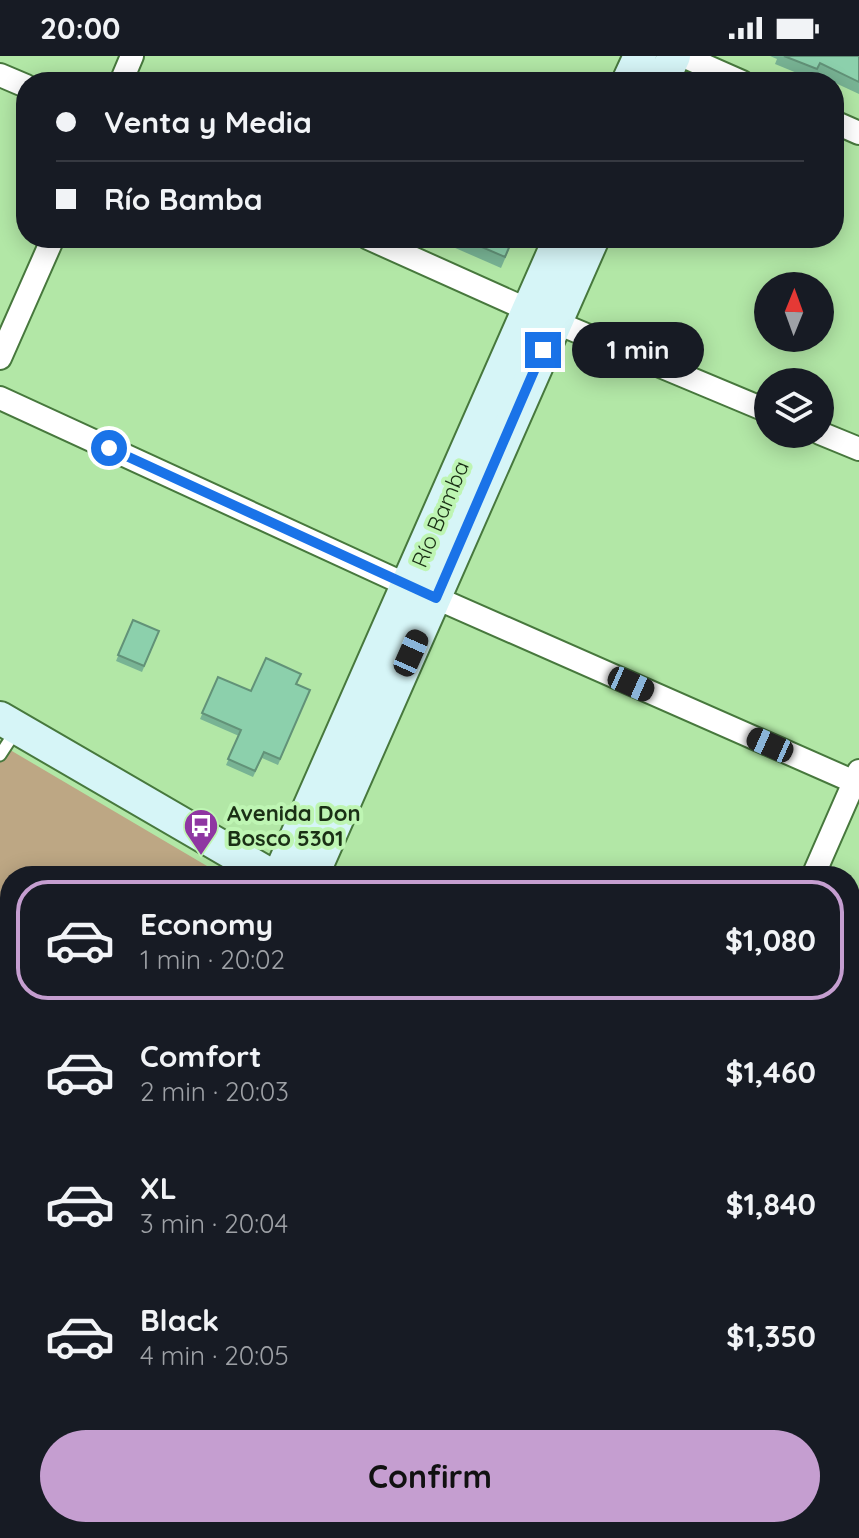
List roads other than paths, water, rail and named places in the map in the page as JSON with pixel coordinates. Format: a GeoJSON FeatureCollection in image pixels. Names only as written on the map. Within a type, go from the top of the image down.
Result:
{"type":"FeatureCollection","features":[{"type":"Feature","properties":{"kind":"main road","name":"Río Bamba"},"geometry":{"type":"LineString","coordinates":[[542,316],[558,248]]}},
{"type":"Feature","properties":{"kind":"main road","name":"Río Bamba"},"geometry":{"type":"LineString","coordinates":[[316,866],[422,592],[542,316],[586,248]]}},
{"type":"Feature","properties":{"kind":"main road","name":"Río Bamba"},"geometry":{"type":"LineString","coordinates":[[284,866],[422,592]]}},
{"type":"Feature","properties":{"kind":"main road"},"geometry":{"type":"LineString","coordinates":[[6,734],[253,866]]}},
{"type":"Feature","properties":{"kind":"street"},"geometry":{"type":"LineString","coordinates":[[683,56],[719,72]]}},
{"type":"Feature","properties":{"kind":"street"},"geometry":{"type":"LineString","coordinates":[[0,358],[49,248]]}},
{"type":"Feature","properties":{"kind":"street"},"geometry":{"type":"LineString","coordinates":[[390,248],[754,405]]}},
{"type":"Feature","properties":{"kind":"street"},"geometry":{"type":"LineString","coordinates":[[0,398],[422,592],[857,779],[818,866]]}},
{"type":"Feature","properties":{"kind":"street"},"geometry":{"type":"LineString","coordinates":[[834,439],[859,449]]}},
{"type":"Feature","properties":{"kind":"place","name":"Avenida Don Bosco 5301"},"geometry":{"type":"Point","coordinates":[201,857]}}]}
